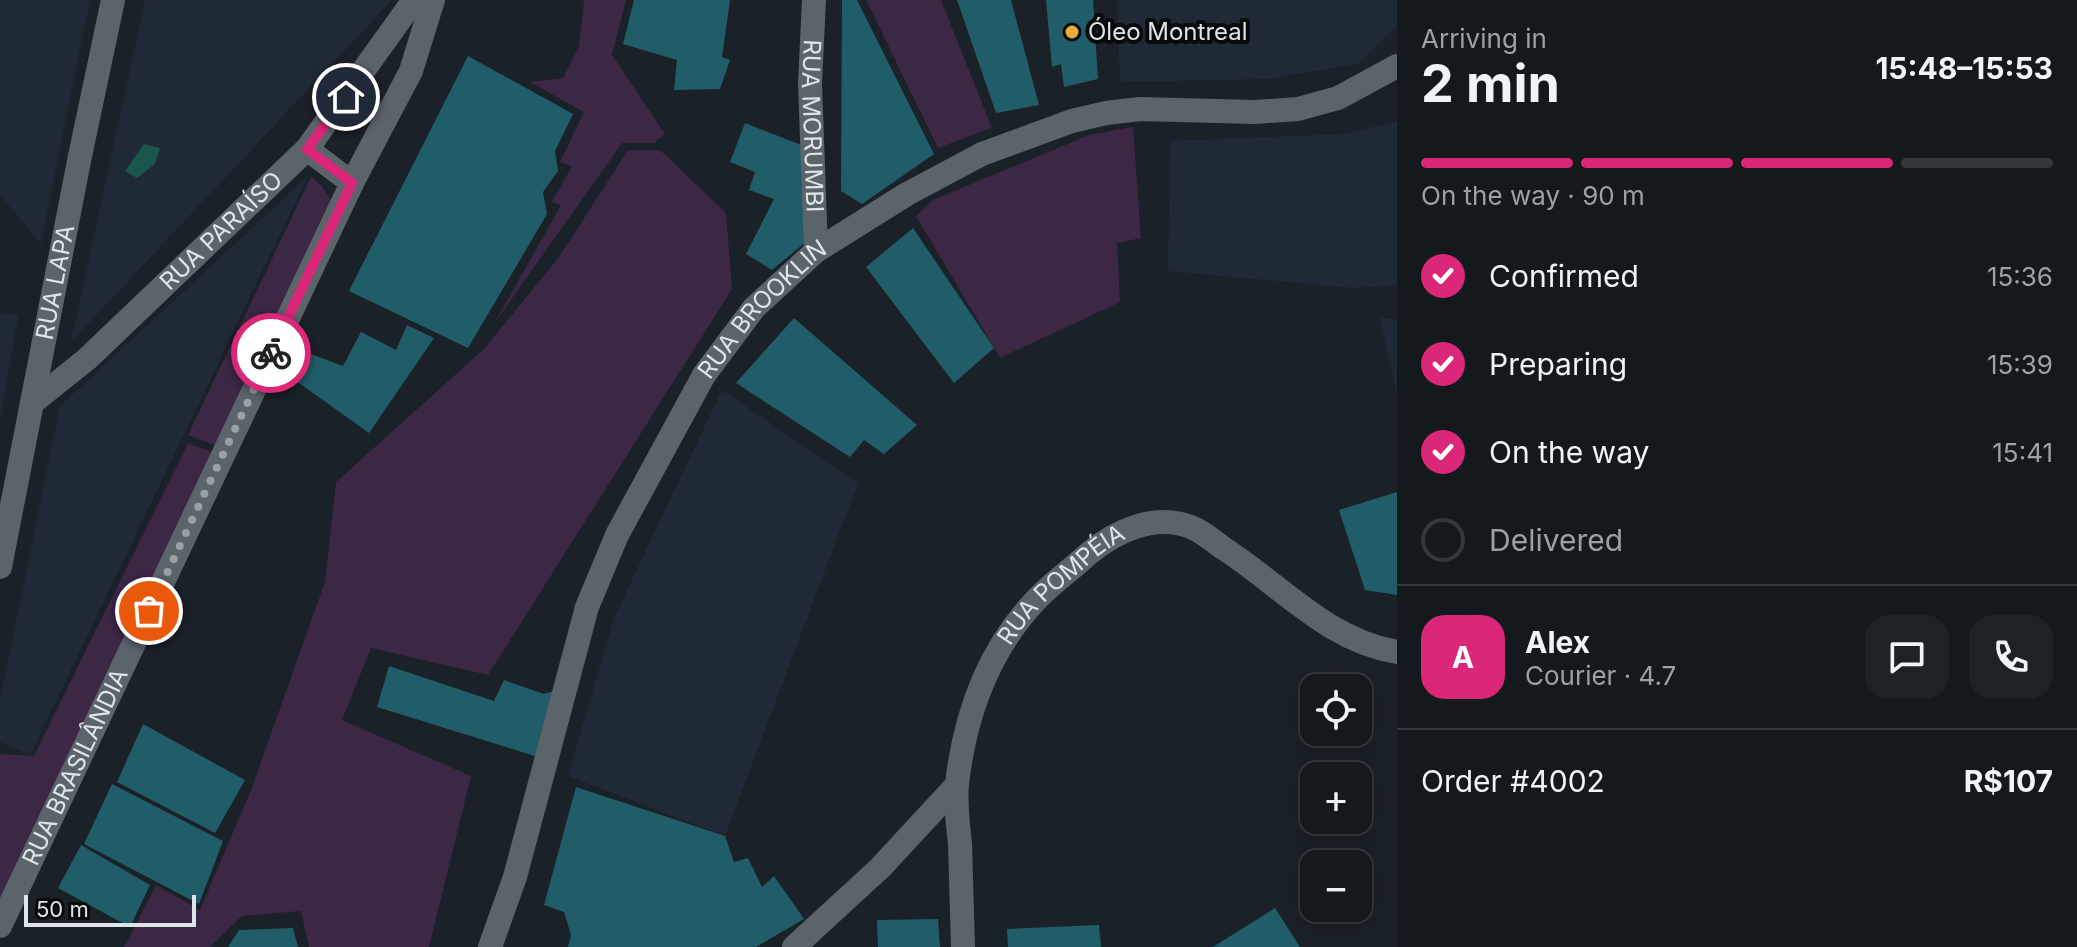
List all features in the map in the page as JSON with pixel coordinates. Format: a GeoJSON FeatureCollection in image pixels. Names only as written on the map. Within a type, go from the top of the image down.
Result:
{"type":"FeatureCollection","features":[{"type":"Feature","properties":{"kind":"street","name":"RUA LAPA"},"geometry":{"type":"LineString","coordinates":[[0,567],[113,0]]}},
{"type":"Feature","properties":{"kind":"street","name":"RUA PARAÍSO"},"geometry":{"type":"LineString","coordinates":[[32,403],[87,359],[307,149],[414,0]]}},
{"type":"Feature","properties":{"kind":"street","name":"RUA BRASILÂNDIA"},"geometry":{"type":"LineString","coordinates":[[0,926],[352,183],[411,71],[433,0]]}},
{"type":"Feature","properties":{"kind":"street","name":"RUA MORUMBI"},"geometry":{"type":"LineString","coordinates":[[814,0],[810,83],[816,251]]}},
{"type":"Feature","properties":{"kind":"street","name":"RUA BROOKLIN"},"geometry":{"type":"LineString","coordinates":[[490,947],[515,877],[587,607],[617,535],[704,375],[754,308],[816,251],[907,194],[982,154],[1072,121],[1140,109],[1254,112],[1298,109],[1338,98],[1397,66]]}},
{"type":"Feature","properties":{"kind":"street"},"geometry":{"type":"LineString","coordinates":[[307,149],[352,183]]}},
{"type":"Feature","properties":{"kind":"street","name":"RUA POMPÉIA"},"geometry":{"type":"LineString","coordinates":[[963,947],[956,786],[969,716],[981,682],[999,648],[1037,599],[1097,547],[1127,530],[1148,523],[1168,521],[1193,528],[1251,566],[1322,622],[1349,639],[1397,652]]}},
{"type":"Feature","properties":{"kind":"street"},"geometry":{"type":"LineString","coordinates":[[794,947],[880,868],[956,786]]}},
{"type":"Feature","properties":{"kind":"shaded area"},"geometry":{"type":"Polygon","coordinates":[[[0,0],[90,0],[41,244],[0,195],[0,0]]]}},
{"type":"Feature","properties":{"kind":"shaded area"},"geometry":{"type":"Polygon","coordinates":[[[145,0],[392,0],[71,342],[145,0]]]}},
{"type":"Feature","properties":{"kind":"shaded area"},"geometry":{"type":"Polygon","coordinates":[[[584,0],[626,0],[612,55],[665,134],[654,143],[622,143],[494,324],[561,205],[552,202],[572,166],[560,162],[584,112],[530,82],[563,78],[579,46],[584,0]]]}},
{"type":"Feature","properties":{"kind":"shaded area"},"geometry":{"type":"Polygon","coordinates":[[[866,0],[941,0],[992,128],[938,148],[866,0]]]}},
{"type":"Feature","properties":{"kind":"shaded area"},"geometry":{"type":"Polygon","coordinates":[[[1117,0],[1397,0],[1397,26],[1360,63],[1268,79],[1120,82],[1117,0]]]}},
{"type":"Feature","properties":{"kind":"shaded area"},"geometry":{"type":"Polygon","coordinates":[[[1397,121],[1397,285],[1354,288],[1168,271],[1170,141],[1343,134],[1397,121]]]}},
{"type":"Feature","properties":{"kind":"shaded area"},"geometry":{"type":"Polygon","coordinates":[[[1133,127],[1141,238],[1117,243],[1120,302],[1000,358],[916,216],[933,200],[1089,135],[1133,127]]]}},
{"type":"Feature","properties":{"kind":"shaded area"},"geometry":{"type":"Polygon","coordinates":[[[144,144],[160,148],[155,164],[137,178],[125,171],[144,144]]]}},
{"type":"Feature","properties":{"kind":"shaded area"},"geometry":{"type":"Polygon","coordinates":[[[628,150],[660,150],[726,213],[732,289],[488,675],[371,648],[342,720],[471,776],[429,947],[309,947],[301,911],[242,916],[210,947],[124,947],[156,885],[200,910],[251,790],[325,582],[336,482],[484,349],[559,257],[628,150]]]}},
{"type":"Feature","properties":{"kind":"shaded area"},"geometry":{"type":"Polygon","coordinates":[[[308,176],[30,755],[0,742],[0,700],[60,406],[308,176]]]}},
{"type":"Feature","properties":{"kind":"shaded area"},"geometry":{"type":"Polygon","coordinates":[[[311,177],[322,186],[332,202],[221,448],[188,435],[311,177]]]}},
{"type":"Feature","properties":{"kind":"shaded area"},"geometry":{"type":"Polygon","coordinates":[[[0,312],[18,316],[0,423],[0,312]]]}},
{"type":"Feature","properties":{"kind":"shaded area"},"geometry":{"type":"Polygon","coordinates":[[[1379,317],[1397,320],[1397,393],[1379,317]]]}},
{"type":"Feature","properties":{"kind":"shaded area"},"geometry":{"type":"Polygon","coordinates":[[[722,390],[858,483],[725,836],[568,776],[614,618],[722,390]]]}},
{"type":"Feature","properties":{"kind":"shaded area"},"geometry":{"type":"Polygon","coordinates":[[[188,443],[219,455],[0,915],[0,754],[34,756],[188,443]]]}},
{"type":"Feature","properties":{"kind":"building"},"geometry":{"type":"Polygon","coordinates":[[[634,0],[730,0],[722,57],[730,60],[720,89],[674,90],[677,60],[623,44],[634,0]]]}},
{"type":"Feature","properties":{"kind":"building"},"geometry":{"type":"Polygon","coordinates":[[[842,0],[857,0],[934,154],[862,204],[841,191],[842,0]]]}},
{"type":"Feature","properties":{"kind":"building"},"geometry":{"type":"Polygon","coordinates":[[[957,0],[1011,0],[1039,105],[996,113],[957,0]]]}},
{"type":"Feature","properties":{"kind":"building","name":"Óleo Montreal"},"geometry":{"type":"Polygon","coordinates":[[[1046,0],[1093,0],[1098,79],[1064,87],[1061,64],[1052,67],[1046,0]]]}},
{"type":"Feature","properties":{"kind":"building"},"geometry":{"type":"Polygon","coordinates":[[[468,56],[573,114],[555,151],[558,171],[543,192],[547,214],[468,348],[349,291],[468,56]]]}},
{"type":"Feature","properties":{"kind":"building"},"geometry":{"type":"Polygon","coordinates":[[[745,123],[804,146],[807,241],[772,270],[746,254],[774,199],[749,190],[755,172],[730,162],[745,123]]]}},
{"type":"Feature","properties":{"kind":"building"},"geometry":{"type":"Polygon","coordinates":[[[913,228],[994,348],[954,383],[866,267],[913,228]]]}},
{"type":"Feature","properties":{"kind":"building"},"geometry":{"type":"Polygon","coordinates":[[[794,318],[917,425],[884,454],[864,440],[850,457],[736,383],[794,318]]]}},
{"type":"Feature","properties":{"kind":"building"},"geometry":{"type":"Polygon","coordinates":[[[407,325],[434,338],[369,433],[292,378],[303,351],[343,366],[361,332],[396,350],[407,325]]]}},
{"type":"Feature","properties":{"kind":"building"},"geometry":{"type":"Polygon","coordinates":[[[1397,492],[1397,595],[1365,590],[1339,510],[1397,492]]]}},
{"type":"Feature","properties":{"kind":"building"},"geometry":{"type":"Polygon","coordinates":[[[389,666],[494,701],[504,680],[544,694],[553,691],[535,756],[377,707],[389,666]]]}},
{"type":"Feature","properties":{"kind":"building"},"geometry":{"type":"Polygon","coordinates":[[[143,724],[245,780],[215,833],[117,782],[143,724]]]}},
{"type":"Feature","properties":{"kind":"building"},"geometry":{"type":"Polygon","coordinates":[[[112,784],[223,841],[199,904],[84,844],[112,784]]]}},
{"type":"Feature","properties":{"kind":"building"},"geometry":{"type":"Polygon","coordinates":[[[576,787],[725,836],[734,862],[748,858],[762,887],[774,876],[804,919],[756,947],[568,947],[571,935],[564,912],[544,905],[576,787]]]}},
{"type":"Feature","properties":{"kind":"building"},"geometry":{"type":"Polygon","coordinates":[[[81,845],[150,885],[130,927],[58,888],[81,845]]]}},
{"type":"Feature","properties":{"kind":"building"},"geometry":{"type":"Polygon","coordinates":[[[1275,908],[1300,947],[1213,947],[1275,908]]]}},
{"type":"Feature","properties":{"kind":"building"},"geometry":{"type":"Polygon","coordinates":[[[938,919],[940,947],[878,947],[877,920],[938,919]]]}},
{"type":"Feature","properties":{"kind":"building"},"geometry":{"type":"Polygon","coordinates":[[[1099,925],[1101,947],[1008,947],[1007,929],[1099,925]]]}},
{"type":"Feature","properties":{"kind":"building"},"geometry":{"type":"Polygon","coordinates":[[[293,928],[298,947],[228,947],[239,930],[293,928]]]}},
{"type":"Feature","properties":{"kind":"way so far"},"geometry":{"type":"LineString","coordinates":[[149,611],[271,353]]}},
{"type":"Feature","properties":{"kind":"place","name":"Óleo Montreal"},"geometry":{"type":"Point","coordinates":[1072,32]}},
{"type":"Feature","properties":{"kind":"route"},"geometry":{"type":"LineString","coordinates":[[271,353],[352,183],[307,149],[346,97]]}}]}
